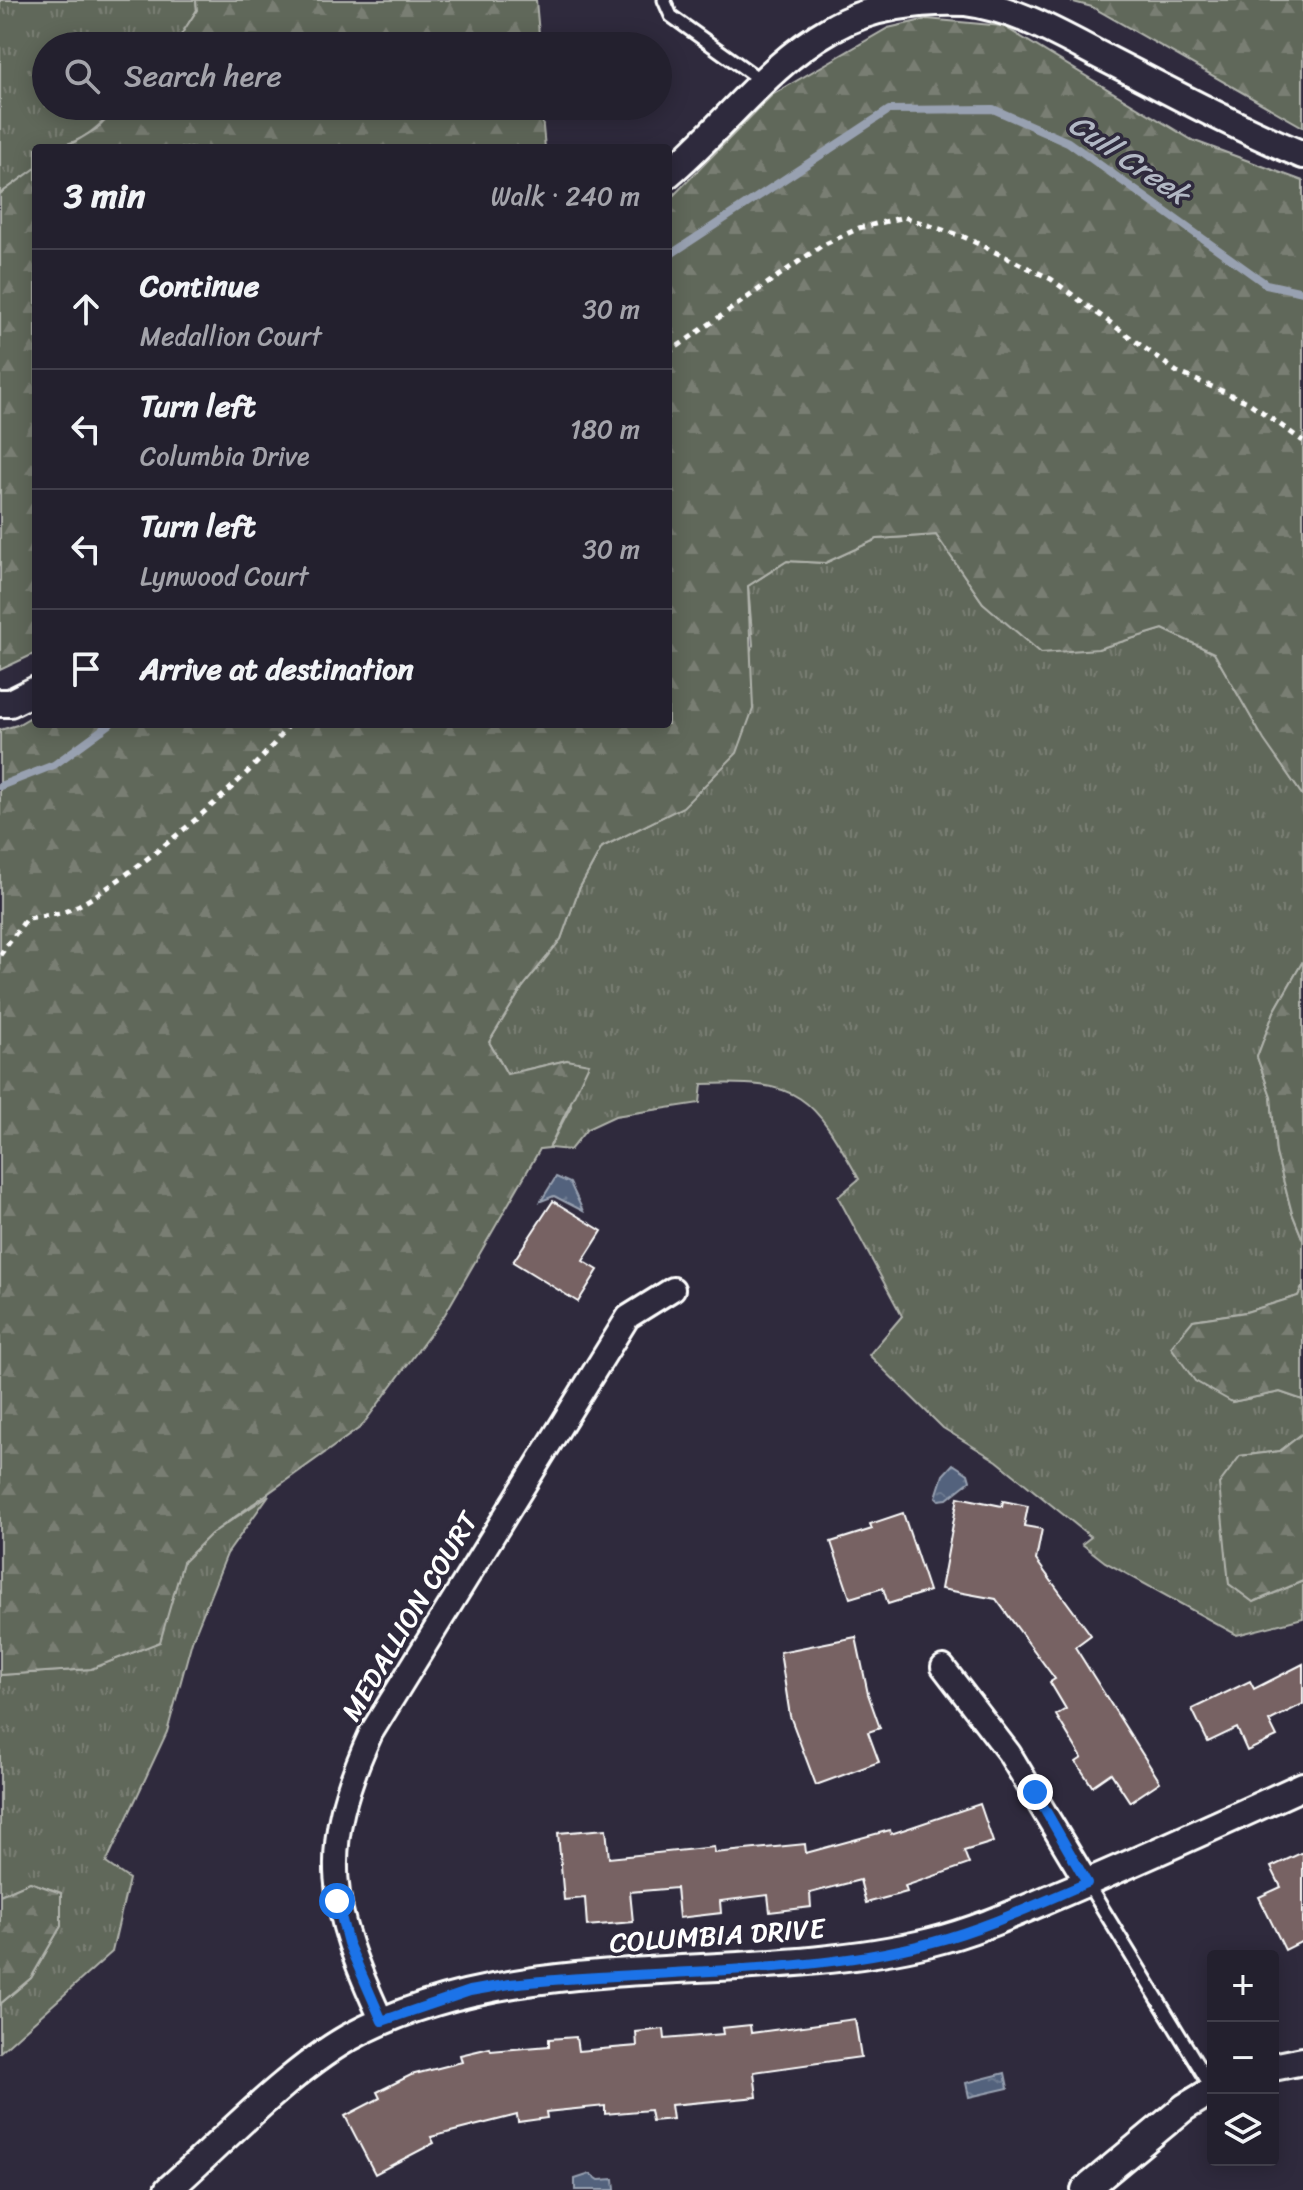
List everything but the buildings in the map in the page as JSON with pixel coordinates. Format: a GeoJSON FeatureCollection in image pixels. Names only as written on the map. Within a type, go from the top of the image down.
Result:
{"type":"FeatureCollection","features":[{"type":"Feature","properties":{"kind":"street"},"geometry":{"type":"LineString","coordinates":[[672,170],[764,82],[830,29],[852,19],[932,1],[968,3],[1039,24],[1253,134],[1303,155]]}},
{"type":"Feature","properties":{"kind":"street"},"geometry":{"type":"LineString","coordinates":[[0,703],[10,703],[32,692]]}},
{"type":"Feature","properties":{"kind":"street","name":"MEDALLION COURT"},"geometry":{"type":"LineString","coordinates":[[382,2021],[348,1943],[337,1901],[336,1837],[355,1767],[371,1733],[628,1317],[673,1289]]}},
{"type":"Feature","properties":{"kind":"street"},"geometry":{"type":"LineString","coordinates":[[943,1667],[1018,1766],[1087,1883]]}},
{"type":"Feature","properties":{"kind":"street","name":"COLUMBIA DRIVE"},"geometry":{"type":"LineString","coordinates":[[168,2190],[299,2074],[345,2040],[382,2021],[470,1991],[510,1984],[798,1964],[934,1942],[1007,1917],[1303,1786]]}},
{"type":"Feature","properties":{"kind":"street"},"geometry":{"type":"LineString","coordinates":[[1279,2066],[1303,2061]]}},
{"type":"Feature","properties":{"kind":"street"},"geometry":{"type":"LineString","coordinates":[[1085,2190],[1173,2117],[1207,2094]]}},
{"type":"Feature","properties":{"kind":"lane"},"geometry":{"type":"LineString","coordinates":[[664,0],[671,16],[764,82]]}},
{"type":"Feature","properties":{"kind":"lane"},"geometry":{"type":"LineString","coordinates":[[1087,1883],[1207,2080]]}},
{"type":"Feature","properties":{"kind":"path"},"geometry":{"type":"LineString","coordinates":[[672,350],[821,246],[859,228],[904,217],[964,237],[1051,279],[1177,372],[1248,402],[1303,441]]}},
{"type":"Feature","properties":{"kind":"path"},"geometry":{"type":"LineString","coordinates":[[0,955],[27,918],[67,911],[100,894],[237,784],[285,728]]}},
{"type":"Feature","properties":{"kind":"green space"},"geometry":{"type":"Polygon","coordinates":[[[0,0],[196,0],[197,10],[183,32],[32,32],[32,120],[104,120],[73,142],[32,144],[32,171],[0,194],[0,0]]]}},
{"type":"Feature","properties":{"kind":"green space"},"geometry":{"type":"Polygon","coordinates":[[[196,0],[536,0],[539,32],[183,32],[197,10],[196,0]]]}},
{"type":"Feature","properties":{"kind":"green space"},"geometry":{"type":"Polygon","coordinates":[[[1066,0],[1303,0],[1303,127],[1092,7],[1066,0]]]}},
{"type":"Feature","properties":{"kind":"green space"},"geometry":{"type":"Polygon","coordinates":[[[927,19],[1003,26],[1192,140],[1303,181],[1303,796],[1264,740],[1214,653],[1163,629],[1098,649],[1041,653],[983,603],[936,535],[877,539],[825,563],[787,561],[748,586],[753,709],[737,753],[683,807],[602,847],[579,889],[561,939],[522,988],[489,1042],[507,1074],[567,1060],[589,1064],[549,1148],[540,1149],[445,1314],[361,1427],[211,1534],[183,1562],[160,1642],[91,1669],[0,1675],[0,730],[32,716],[32,728],[672,728],[672,197],[772,95],[888,28],[927,19]]]}},
{"type":"Feature","properties":{"kind":"green space"},"geometry":{"type":"Polygon","coordinates":[[[106,120],[542,120],[545,144],[72,144],[106,120]]]}},
{"type":"Feature","properties":{"kind":"green space"},"geometry":{"type":"Polygon","coordinates":[[[32,171],[32,655],[0,670],[0,194],[32,171]]]}},
{"type":"Feature","properties":{"kind":"green space"},"geometry":{"type":"Polygon","coordinates":[[[936,535],[983,603],[1098,649],[1163,629],[1214,653],[1264,739],[1303,796],[1303,961],[1274,1012],[1257,1057],[1271,1096],[1276,1153],[1292,1213],[1303,1240],[1303,1286],[1298,1296],[1246,1312],[1193,1320],[1232,1402],[1280,1392],[1303,1400],[1303,1433],[1280,1451],[1240,1456],[1226,1548],[1229,1584],[1254,1602],[1303,1581],[1303,1618],[1237,1635],[1105,1562],[1082,1544],[1091,1537],[997,1461],[943,1428],[869,1355],[902,1316],[838,1197],[859,1179],[829,1128],[800,1098],[762,1085],[702,1084],[700,1103],[615,1116],[587,1129],[570,1150],[549,1148],[571,1106],[567,1060],[507,1074],[489,1042],[522,988],[561,939],[579,889],[602,847],[682,807],[753,645],[748,586],[787,561],[825,563],[877,539],[936,535]]]}},
{"type":"Feature","properties":{"kind":"green space"},"geometry":{"type":"Polygon","coordinates":[[[1303,961],[1303,1240],[1292,1213],[1276,1153],[1271,1096],[1257,1057],[1274,1012],[1303,961]]]}},
{"type":"Feature","properties":{"kind":"green space"},"geometry":{"type":"Polygon","coordinates":[[[1303,1286],[1303,1400],[1280,1392],[1232,1402],[1195,1381],[1171,1347],[1193,1320],[1246,1312],[1298,1296],[1303,1286]]]}},
{"type":"Feature","properties":{"kind":"green space"},"geometry":{"type":"Polygon","coordinates":[[[1303,1433],[1303,1581],[1253,1602],[1229,1584],[1219,1484],[1240,1456],[1280,1451],[1303,1433]]]}},
{"type":"Feature","properties":{"kind":"green space"},"geometry":{"type":"Polygon","coordinates":[[[269,1495],[227,1554],[192,1641],[167,1732],[106,1863],[129,1879],[112,1952],[0,2052],[0,2004],[31,1978],[61,1926],[61,1893],[30,1882],[0,1895],[0,1675],[91,1669],[159,1642],[183,1562],[211,1534],[269,1495]]]}},
{"type":"Feature","properties":{"kind":"green space"},"geometry":{"type":"Polygon","coordinates":[[[30,1882],[61,1893],[61,1926],[31,1978],[0,2004],[0,1895],[30,1882]]]}},
{"type":"Feature","properties":{"kind":"water"},"geometry":{"type":"Polygon","coordinates":[[[556,1177],[570,1183],[583,1211],[554,1196],[541,1201],[556,1177]]]}},
{"type":"Feature","properties":{"kind":"water"},"geometry":{"type":"Polygon","coordinates":[[[953,1464],[968,1474],[970,1481],[947,1499],[939,1500],[936,1497],[943,1475],[953,1464]]]}},
{"type":"Feature","properties":{"kind":"water"},"geometry":{"type":"Polygon","coordinates":[[[1005,2073],[1008,2088],[969,2097],[966,2083],[1005,2073]]]}},
{"type":"Feature","properties":{"kind":"water"},"geometry":{"type":"Polygon","coordinates":[[[590,2174],[599,2180],[614,2179],[615,2190],[575,2190],[575,2179],[590,2174]]]}},
{"type":"Feature","properties":{"kind":"waterway","name":"Cull Creek"},"geometry":{"type":"LineString","coordinates":[[672,253],[889,110],[993,109],[1068,142],[1266,284],[1303,292]]}},
{"type":"Feature","properties":{"kind":"waterway","name":"Cull Creek"},"geometry":{"type":"LineString","coordinates":[[0,786],[54,765],[105,728]]}},
{"type":"Feature","properties":{"kind":"route"},"geometry":{"type":"LineString","coordinates":[[337,1901],[348,1943],[382,2021],[470,1991],[510,1984],[569,1977],[798,1964],[860,1956],[934,1942],[1007,1917],[1087,1883],[1035,1792]]}}]}
